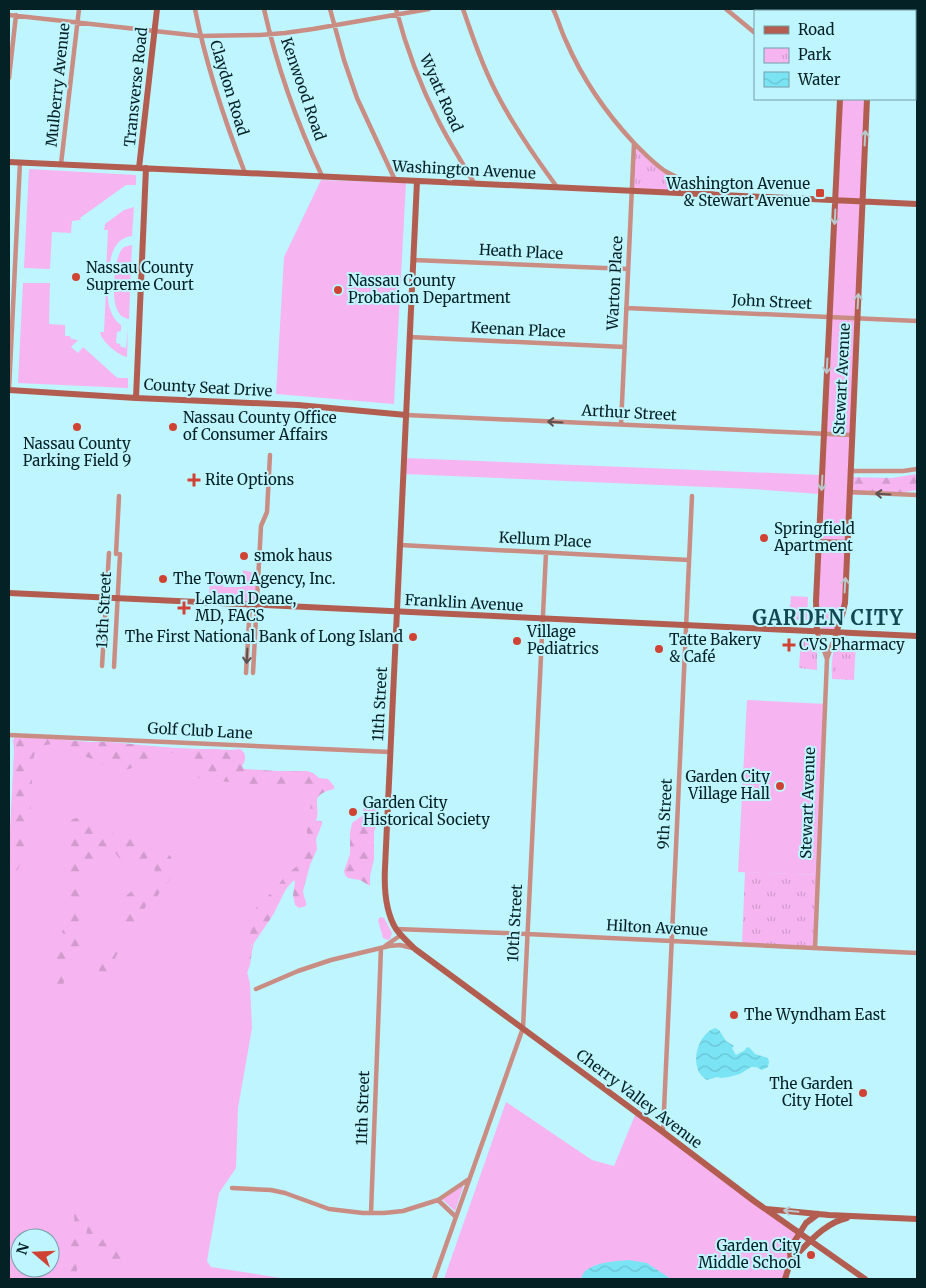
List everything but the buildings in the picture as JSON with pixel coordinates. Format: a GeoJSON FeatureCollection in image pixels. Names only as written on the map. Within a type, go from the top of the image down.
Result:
{"type":"FeatureCollection","features":[{"type":"Feature","properties":{"kind":"main road","name":"Transverse Road"},"geometry":{"type":"LineString","coordinates":[[136,398],[143,168],[157,9]]}},
{"type":"Feature","properties":{"kind":"main road","name":"Stewart Avenue"},"geometry":{"type":"LineString","coordinates":[[817,632],[816,601],[840,100]]}},
{"type":"Feature","properties":{"kind":"main road","name":"Stewart Avenue"},"geometry":{"type":"LineString","coordinates":[[836,633],[844,603],[867,100]]}},
{"type":"Feature","properties":{"kind":"main road","name":"Washington Avenue"},"geometry":{"type":"LineString","coordinates":[[9,162],[917,204]]}},
{"type":"Feature","properties":{"kind":"main road","name":"11th Street"},"geometry":{"type":"LineString","coordinates":[[402,935],[396,929],[388,911],[384,882],[417,181]]}},
{"type":"Feature","properties":{"kind":"main road","name":"County Seat Drive"},"geometry":{"type":"LineString","coordinates":[[9,390],[298,405],[406,415]]}},
{"type":"Feature","properties":{"kind":"main road"},"geometry":{"type":"LineString","coordinates":[[819,542],[847,543]]}},
{"type":"Feature","properties":{"kind":"main road","name":"Franklin Avenue"},"geometry":{"type":"LineString","coordinates":[[9,593],[917,636]]}},
{"type":"Feature","properties":{"kind":"main road","name":"Cherry Valley Avenue"},"geometry":{"type":"LineString","coordinates":[[402,935],[415,949],[799,1234],[864,1279]]}},
{"type":"Feature","properties":{"kind":"main road"},"geometry":{"type":"LineString","coordinates":[[765,1209],[818,1214],[917,1219]]}},
{"type":"Feature","properties":{"kind":"main road"},"geometry":{"type":"LineString","coordinates":[[785,1279],[791,1260],[791,1249],[809,1220],[818,1214]]}},
{"type":"Feature","properties":{"kind":"main road"},"geometry":{"type":"LineString","coordinates":[[791,1260],[828,1225],[856,1216]]}},
{"type":"Feature","properties":{"kind":"street","name":"Mulberry Avenue"},"geometry":{"type":"LineString","coordinates":[[62,164],[79,9]]}},
{"type":"Feature","properties":{"kind":"street","name":"Claydon Road"},"geometry":{"type":"LineString","coordinates":[[195,9],[200,36],[219,103],[244,173]]}},
{"type":"Feature","properties":{"kind":"street","name":"Kenwood Road"},"geometry":{"type":"LineString","coordinates":[[264,9],[278,64],[293,109],[322,176]]}},
{"type":"Feature","properties":{"kind":"street"},"geometry":{"type":"LineString","coordinates":[[330,9],[344,60],[358,98],[395,180]]}},
{"type":"Feature","properties":{"kind":"street","name":"Wyatt Road"},"geometry":{"type":"LineString","coordinates":[[396,9],[411,58],[426,94],[445,133],[474,183]]}},
{"type":"Feature","properties":{"kind":"street"},"geometry":{"type":"LineString","coordinates":[[9,15],[200,36],[285,33],[429,9]]}},
{"type":"Feature","properties":{"kind":"street"},"geometry":{"type":"LineString","coordinates":[[463,9],[478,52],[496,93],[524,140],[557,187]]}},
{"type":"Feature","properties":{"kind":"street"},"geometry":{"type":"LineString","coordinates":[[553,9],[566,40],[591,87],[608,112],[634,143],[666,172],[717,195]]}},
{"type":"Feature","properties":{"kind":"street"},"geometry":{"type":"LineString","coordinates":[[720,9],[727,10],[754,32]]}},
{"type":"Feature","properties":{"kind":"street"},"geometry":{"type":"LineString","coordinates":[[9,78],[16,16]]}},
{"type":"Feature","properties":{"kind":"street","name":"Warton Place"},"geometry":{"type":"LineString","coordinates":[[621,425],[634,143]]}},
{"type":"Feature","properties":{"kind":"street"},"geometry":{"type":"LineString","coordinates":[[9,390],[20,162]]}},
{"type":"Feature","properties":{"kind":"street","name":"Heath Place"},"geometry":{"type":"LineString","coordinates":[[413,260],[628,269]]}},
{"type":"Feature","properties":{"kind":"street","name":"John Street"},"geometry":{"type":"LineString","coordinates":[[626,308],[917,322]]}},
{"type":"Feature","properties":{"kind":"street","name":"Keenan Place"},"geometry":{"type":"LineString","coordinates":[[410,337],[625,347]]}},
{"type":"Feature","properties":{"kind":"street","name":"Arthur Street"},"geometry":{"type":"LineString","coordinates":[[406,415],[852,435]]}},
{"type":"Feature","properties":{"kind":"street"},"geometry":{"type":"LineString","coordinates":[[246,673],[261,526],[267,512],[270,455]]}},
{"type":"Feature","properties":{"kind":"street"},"geometry":{"type":"LineString","coordinates":[[850,470],[903,471],[917,469]]}},
{"type":"Feature","properties":{"kind":"street"},"geometry":{"type":"LineString","coordinates":[[849,492],[917,495]]}},
{"type":"Feature","properties":{"kind":"street","name":"13th Street"},"geometry":{"type":"LineString","coordinates":[[114,667],[119,496]]}},
{"type":"Feature","properties":{"kind":"street","name":"9th Street"},"geometry":{"type":"LineString","coordinates":[[663,1132],[692,496]]}},
{"type":"Feature","properties":{"kind":"street","name":"Kellum Place"},"geometry":{"type":"LineString","coordinates":[[400,545],[689,560]]}},
{"type":"Feature","properties":{"kind":"street"},"geometry":{"type":"LineString","coordinates":[[102,666],[108,553]]}},
{"type":"Feature","properties":{"kind":"street","name":"10th Street"},"geometry":{"type":"LineString","coordinates":[[434,1279],[523,1028],[546,553]]}},
{"type":"Feature","properties":{"kind":"street"},"geometry":{"type":"LineString","coordinates":[[253,604],[253,673]]}},
{"type":"Feature","properties":{"kind":"street","name":"Stewart Avenue"},"geometry":{"type":"LineString","coordinates":[[817,632],[827,658]]}},
{"type":"Feature","properties":{"kind":"street","name":"Stewart Avenue"},"geometry":{"type":"LineString","coordinates":[[815,948],[827,658],[836,633]]}},
{"type":"Feature","properties":{"kind":"street","name":"Golf Club Lane"},"geometry":{"type":"LineString","coordinates":[[9,735],[390,752]]}},
{"type":"Feature","properties":{"kind":"street","name":"Hilton Avenue"},"geometry":{"type":"LineString","coordinates":[[396,929],[917,953]]}},
{"type":"Feature","properties":{"kind":"street"},"geometry":{"type":"LineString","coordinates":[[381,948],[402,935]]}},
{"type":"Feature","properties":{"kind":"street"},"geometry":{"type":"LineString","coordinates":[[256,988],[332,960],[400,945],[415,949]]}},
{"type":"Feature","properties":{"kind":"street","name":"11th Street"},"geometry":{"type":"LineString","coordinates":[[371,1213],[381,948]]}},
{"type":"Feature","properties":{"kind":"street"},"geometry":{"type":"LineString","coordinates":[[232,1188],[276,1190],[329,1209],[371,1213],[403,1211],[438,1200],[470,1178]]}},
{"type":"Feature","properties":{"kind":"street"},"geometry":{"type":"LineString","coordinates":[[438,1200],[456,1217]]}},
{"type":"Feature","properties":{"kind":"green space"},"geometry":{"type":"Polygon","coordinates":[[[840,100],[868,100],[842,617],[835,629],[822,628],[817,622],[819,494],[753,489],[403,474],[404,458],[821,475],[840,100]]]}},
{"type":"Feature","properties":{"kind":"green space"},"geometry":{"type":"Polygon","coordinates":[[[634,143],[666,171],[717,195],[632,191],[634,143]]]}},
{"type":"Feature","properties":{"kind":"green space"},"geometry":{"type":"Polygon","coordinates":[[[29,169],[136,175],[136,185],[126,185],[80,218],[81,220],[72,221],[71,233],[52,232],[50,269],[24,268],[29,169]]]}},
{"type":"Feature","properties":{"kind":"green space"},"geometry":{"type":"Polygon","coordinates":[[[321,180],[406,183],[394,404],[276,394],[284,257],[321,180]]]}},
{"type":"Feature","properties":{"kind":"green space"},"geometry":{"type":"Polygon","coordinates":[[[134,207],[132,236],[117,245],[111,255],[108,274],[106,274],[108,230],[104,230],[105,224],[124,210],[134,207]]]}},
{"type":"Feature","properties":{"kind":"green space"},"geometry":{"type":"Polygon","coordinates":[[[132,245],[129,319],[122,316],[118,311],[115,304],[114,287],[116,267],[121,251],[124,247],[132,245]]]}},
{"type":"Feature","properties":{"kind":"green space"},"geometry":{"type":"Polygon","coordinates":[[[23,283],[50,283],[49,324],[65,325],[65,336],[78,340],[71,347],[78,353],[83,347],[118,378],[128,378],[128,388],[18,383],[23,283]]]}},
{"type":"Feature","properties":{"kind":"green space"},"geometry":{"type":"Polygon","coordinates":[[[106,288],[112,313],[121,325],[121,331],[117,332],[116,343],[120,344],[121,347],[126,348],[128,328],[127,357],[110,347],[101,336],[100,332],[104,332],[106,288]]]}},
{"type":"Feature","properties":{"kind":"green space"},"geometry":{"type":"Polygon","coordinates":[[[917,474],[917,490],[888,495],[850,495],[850,477],[892,478],[917,474]]]}},
{"type":"Feature","properties":{"kind":"green space"},"geometry":{"type":"Polygon","coordinates":[[[243,570],[258,574],[257,604],[209,602],[210,572],[224,573],[223,587],[242,587],[243,570]]]}},
{"type":"Feature","properties":{"kind":"green space"},"geometry":{"type":"Polygon","coordinates":[[[791,596],[808,597],[807,620],[789,619],[791,596]]]}},
{"type":"Feature","properties":{"kind":"green space"},"geometry":{"type":"Polygon","coordinates":[[[801,639],[814,641],[817,654],[817,670],[799,668],[801,639]]]}},
{"type":"Feature","properties":{"kind":"green space"},"geometry":{"type":"Polygon","coordinates":[[[842,641],[856,641],[854,680],[832,679],[832,663],[835,648],[842,641]]]}},
{"type":"Feature","properties":{"kind":"green space"},"geometry":{"type":"Polygon","coordinates":[[[747,700],[826,704],[818,875],[738,872],[747,700]]]}},
{"type":"Feature","properties":{"kind":"green space"},"geometry":{"type":"Polygon","coordinates":[[[15,737],[110,742],[183,749],[240,749],[245,755],[242,766],[244,769],[307,771],[319,778],[328,779],[334,786],[334,789],[321,794],[317,800],[316,820],[322,821],[322,824],[316,839],[317,849],[310,865],[303,891],[306,906],[299,908],[295,905],[293,895],[294,880],[287,887],[273,915],[254,943],[250,965],[247,973],[245,972],[245,958],[252,945],[250,926],[257,916],[255,910],[260,902],[274,891],[285,876],[297,866],[304,855],[310,817],[311,789],[309,784],[260,786],[236,780],[213,783],[197,777],[179,756],[165,750],[134,767],[119,770],[107,767],[80,755],[67,757],[52,744],[36,748],[32,764],[32,798],[25,853],[18,869],[9,878],[13,740],[15,737]]]}},
{"type":"Feature","properties":{"kind":"green space"},"geometry":{"type":"Polygon","coordinates":[[[15,740],[240,751],[238,769],[316,775],[309,860],[259,923],[245,963],[250,984],[252,1028],[238,1108],[236,1168],[219,1193],[207,1261],[211,1267],[287,1279],[9,1279],[9,848],[15,740]]]}},
{"type":"Feature","properties":{"kind":"green space"},"geometry":{"type":"Polygon","coordinates":[[[367,804],[376,808],[380,824],[374,831],[374,859],[370,886],[360,880],[348,878],[344,871],[350,854],[352,823],[362,816],[364,807],[367,804]]]}},
{"type":"Feature","properties":{"kind":"green space"},"geometry":{"type":"Polygon","coordinates":[[[76,818],[91,821],[109,832],[136,840],[145,847],[151,857],[135,862],[126,862],[119,858],[114,851],[109,850],[99,866],[82,881],[78,930],[82,936],[81,946],[76,947],[66,967],[63,988],[58,993],[52,988],[56,948],[64,936],[62,931],[68,923],[71,914],[65,895],[69,864],[67,825],[76,818]]]}},
{"type":"Feature","properties":{"kind":"green space"},"geometry":{"type":"Polygon","coordinates":[[[161,848],[171,857],[174,865],[173,873],[166,886],[145,907],[144,915],[116,956],[110,974],[110,984],[107,988],[103,986],[103,978],[99,971],[102,952],[122,932],[124,923],[120,921],[124,913],[123,903],[125,898],[132,891],[143,896],[149,894],[152,890],[156,878],[153,864],[157,849],[161,848]]]}},
{"type":"Feature","properties":{"kind":"green space"},"geometry":{"type":"Polygon","coordinates":[[[745,872],[818,875],[815,948],[742,944],[745,872]]]}},
{"type":"Feature","properties":{"kind":"green space"},"geometry":{"type":"Polygon","coordinates":[[[380,917],[384,918],[392,933],[388,940],[383,938],[378,920],[380,917]]]}},
{"type":"Feature","properties":{"kind":"green space"},"geometry":{"type":"Polygon","coordinates":[[[506,1102],[592,1160],[614,1166],[636,1113],[803,1237],[797,1245],[785,1279],[444,1279],[506,1102]]]}},
{"type":"Feature","properties":{"kind":"green space"},"geometry":{"type":"Polygon","coordinates":[[[464,1184],[455,1211],[442,1199],[464,1184]]]}},
{"type":"Feature","properties":{"kind":"green space"},"geometry":{"type":"Polygon","coordinates":[[[73,1211],[77,1211],[81,1216],[81,1252],[76,1256],[65,1252],[66,1242],[74,1225],[73,1211]]]}},
{"type":"Feature","properties":{"kind":"green space"},"geometry":{"type":"Polygon","coordinates":[[[88,1211],[95,1226],[100,1229],[108,1228],[116,1238],[126,1261],[126,1273],[129,1279],[117,1277],[114,1270],[101,1254],[88,1247],[86,1241],[88,1211]]]}},
{"type":"Feature","properties":{"kind":"green space"},"geometry":{"type":"Polygon","coordinates":[[[71,1260],[77,1260],[77,1279],[68,1279],[66,1273],[68,1263],[71,1260]]]}},
{"type":"Feature","properties":{"kind":"water"},"geometry":{"type":"Polygon","coordinates":[[[715,1028],[719,1030],[726,1041],[734,1046],[732,1048],[736,1055],[749,1047],[755,1054],[768,1058],[768,1067],[762,1070],[751,1067],[740,1074],[707,1080],[698,1069],[697,1053],[703,1038],[715,1028]]]}},
{"type":"Feature","properties":{"kind":"water"},"geometry":{"type":"Polygon","coordinates":[[[629,1260],[647,1263],[671,1279],[581,1279],[584,1272],[597,1265],[629,1260]]]}},
{"type":"Feature","properties":{"kind":"place","name":"Washington Avenue & Stewart Avenue"},"geometry":{"type":"Point","coordinates":[820,193]}},
{"type":"Feature","properties":{"kind":"place","name":"Nassau County Supreme Court"},"geometry":{"type":"Point","coordinates":[76,277]}},
{"type":"Feature","properties":{"kind":"place","name":"Nassau County Probation Department"},"geometry":{"type":"Point","coordinates":[338,290]}},
{"type":"Feature","properties":{"kind":"place","name":"Nassau County Parking Field 9"},"geometry":{"type":"Point","coordinates":[77,427]}},
{"type":"Feature","properties":{"kind":"place","name":"Nassau County Office of Consumer Affairs"},"geometry":{"type":"Point","coordinates":[173,427]}},
{"type":"Feature","properties":{"kind":"place","name":"Rite Options"},"geometry":{"type":"Point","coordinates":[194,480]}},
{"type":"Feature","properties":{"kind":"place","name":"Springfield Apartment"},"geometry":{"type":"Point","coordinates":[764,538]}},
{"type":"Feature","properties":{"kind":"place","name":"smok haus"},"geometry":{"type":"Point","coordinates":[244,556]}},
{"type":"Feature","properties":{"kind":"place","name":"The Town Agency, Inc."},"geometry":{"type":"Point","coordinates":[163,579]}},
{"type":"Feature","properties":{"kind":"place","name":"Leland Deane, MD, FACS"},"geometry":{"type":"Point","coordinates":[184,608]}},
{"type":"Feature","properties":{"kind":"place","name":"The First National Bank of Long Island"},"geometry":{"type":"Point","coordinates":[413,637]}},
{"type":"Feature","properties":{"kind":"place","name":"Village Pediatrics"},"geometry":{"type":"Point","coordinates":[517,641]}},
{"type":"Feature","properties":{"kind":"place","name":"CVS Pharmacy"},"geometry":{"type":"Point","coordinates":[789,645]}},
{"type":"Feature","properties":{"kind":"place","name":"Tatte Bakery & Café"},"geometry":{"type":"Point","coordinates":[659,649]}},
{"type":"Feature","properties":{"kind":"place","name":"Garden City Village Hall"},"geometry":{"type":"Point","coordinates":[780,786]}},
{"type":"Feature","properties":{"kind":"place","name":"Garden City Historical Society"},"geometry":{"type":"Point","coordinates":[353,812]}},
{"type":"Feature","properties":{"kind":"place","name":"The Wyndham East"},"geometry":{"type":"Point","coordinates":[734,1015]}},
{"type":"Feature","properties":{"kind":"place","name":"The Garden City Hotel"},"geometry":{"type":"Point","coordinates":[863,1093]}},
{"type":"Feature","properties":{"kind":"place","name":"Garden City Middle School"},"geometry":{"type":"Point","coordinates":[811,1255]}},
{"type":"Feature","properties":{"kind":"district","name":"GARDEN CITY"},"geometry":{"type":"Point","coordinates":[828,618]}}]}
